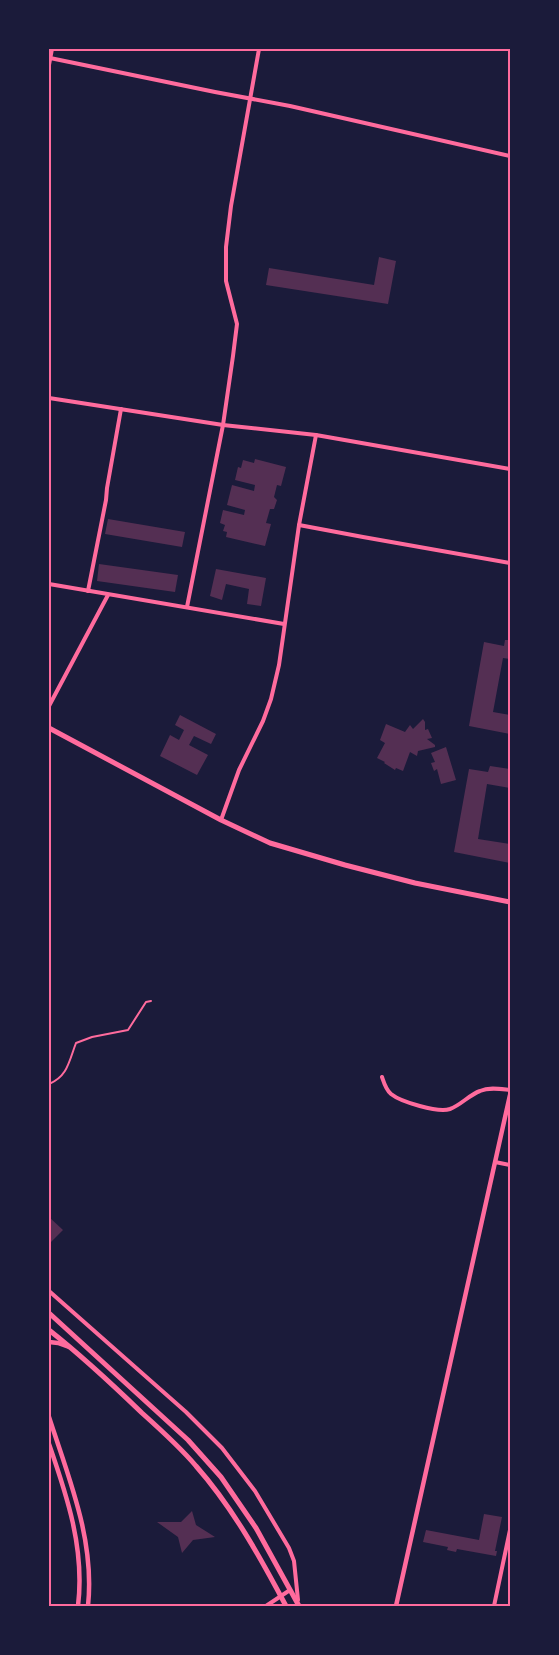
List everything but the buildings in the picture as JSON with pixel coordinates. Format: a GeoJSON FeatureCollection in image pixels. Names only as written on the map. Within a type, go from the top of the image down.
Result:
{"type":"FeatureCollection","features":[{"type":"Feature","properties":{"kind":"main road"},"geometry":{"type":"LineString","coordinates":[[49,728],[221,820],[270,843],[415,883],[510,902]]}},
{"type":"Feature","properties":{"kind":"main road"},"geometry":{"type":"LineString","coordinates":[[49,1313],[188,1440],[221,1477],[256,1528],[298,1605]]}},
{"type":"Feature","properties":{"kind":"main road"},"geometry":{"type":"LineString","coordinates":[[49,1330],[73,1349],[173,1441],[197,1467],[226,1504],[246,1534],[286,1606]]}},
{"type":"Feature","properties":{"kind":"street"},"geometry":{"type":"LineString","coordinates":[[49,66],[52,49]]}},
{"type":"Feature","properties":{"kind":"street"},"geometry":{"type":"LineString","coordinates":[[187,608],[223,425],[237,324],[226,281],[226,247],[231,206],[259,49]]}},
{"type":"Feature","properties":{"kind":"street"},"geometry":{"type":"LineString","coordinates":[[50,58],[337,116],[510,156]]}},
{"type":"Feature","properties":{"kind":"street"},"geometry":{"type":"LineString","coordinates":[[49,398],[223,425],[316,435],[510,469]]}},
{"type":"Feature","properties":{"kind":"street"},"geometry":{"type":"LineString","coordinates":[[88,591],[121,409]]}},
{"type":"Feature","properties":{"kind":"street"},"geometry":{"type":"LineString","coordinates":[[221,820],[239,770],[263,722],[271,699],[279,664],[299,525],[316,435]]}},
{"type":"Feature","properties":{"kind":"street"},"geometry":{"type":"LineString","coordinates":[[299,525],[510,563]]}},
{"type":"Feature","properties":{"kind":"street"},"geometry":{"type":"LineString","coordinates":[[49,584],[284,624]]}},
{"type":"Feature","properties":{"kind":"street"},"geometry":{"type":"LineString","coordinates":[[49,706],[108,595]]}},
{"type":"Feature","properties":{"kind":"street"},"geometry":{"type":"LineString","coordinates":[[382,1077],[389,1093],[402,1101],[440,1110],[448,1110],[485,1089],[510,1090]]}},
{"type":"Feature","properties":{"kind":"street"},"geometry":{"type":"LineString","coordinates":[[396,1606],[510,1095]]}},
{"type":"Feature","properties":{"kind":"street"},"geometry":{"type":"LineString","coordinates":[[495,1162],[510,1166]]}},
{"type":"Feature","properties":{"kind":"street"},"geometry":{"type":"LineString","coordinates":[[49,1291],[186,1412],[222,1448],[255,1492],[289,1548],[294,1561],[298,1605]]}},
{"type":"Feature","properties":{"kind":"street"},"geometry":{"type":"LineString","coordinates":[[49,1342],[58,1343],[73,1349]]}},
{"type":"Feature","properties":{"kind":"street"},"geometry":{"type":"LineString","coordinates":[[49,1417],[76,1498],[83,1526],[88,1554],[88,1606]]}},
{"type":"Feature","properties":{"kind":"street"},"geometry":{"type":"LineString","coordinates":[[49,1444],[69,1502],[74,1525],[80,1580],[78,1606]]}},
{"type":"Feature","properties":{"kind":"street"},"geometry":{"type":"LineString","coordinates":[[494,1606],[510,1530]]}},
{"type":"Feature","properties":{"kind":"street"},"geometry":{"type":"LineString","coordinates":[[266,1606],[290,1590]]}},
{"type":"Feature","properties":{"kind":"street"},"geometry":{"type":"LineString","coordinates":[[89,1597],[92,1606]]}},
{"type":"Feature","properties":{"kind":"lane"},"geometry":{"type":"LineString","coordinates":[[49,1084],[64,1075],[76,1043],[92,1037],[128,1030],[144,1004],[151,1001]]}}]}
